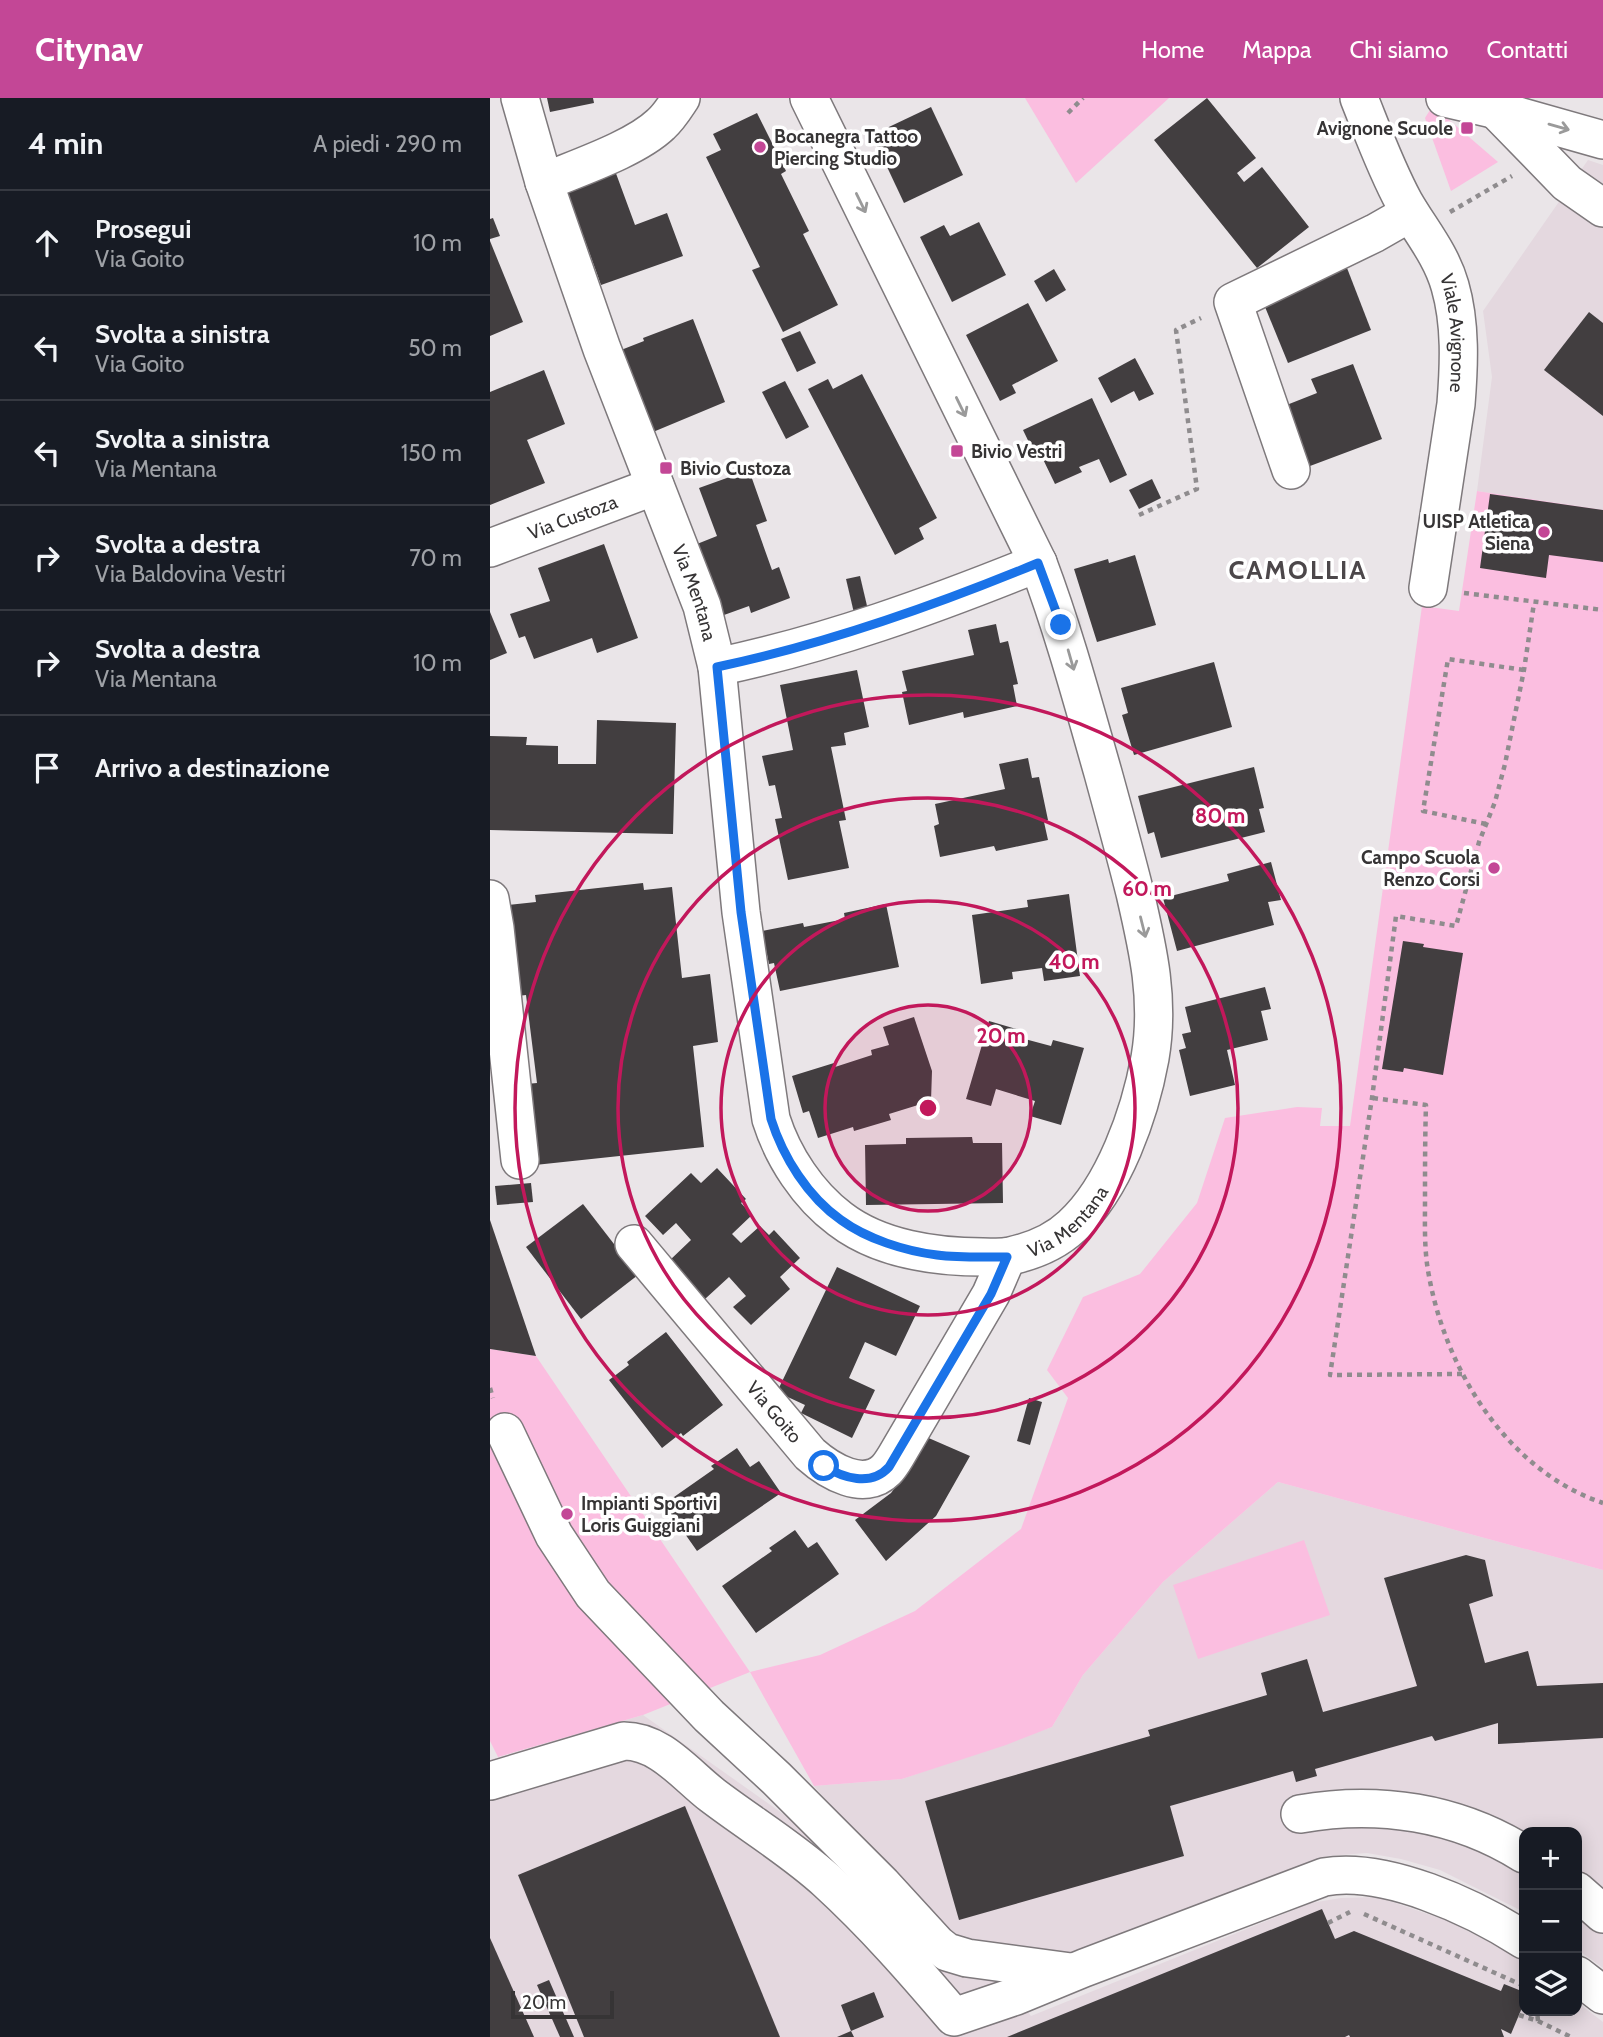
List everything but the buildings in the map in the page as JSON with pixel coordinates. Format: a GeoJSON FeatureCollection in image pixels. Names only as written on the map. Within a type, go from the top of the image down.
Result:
{"type":"FeatureCollection","features":[{"type":"Feature","properties":{"kind":"street","name":"Via Mentana"},"geometry":{"type":"LineString","coordinates":[[520,98],[544,182],[602,349],[702,606],[717,667],[743,925],[771,1119],[776,1135],[786,1157],[819,1200],[840,1220],[867,1235],[934,1255],[1007,1257],[1038,1248],[1073,1226],[1100,1195],[1119,1161],[1144,1088],[1150,1056],[1154,985],[1148,948],[1122,841],[1061,625],[1038,563],[809,98]]}},
{"type":"Feature","properties":{"kind":"street"},"geometry":{"type":"LineString","coordinates":[[544,182],[644,137],[662,124],[681,98]]}},
{"type":"Feature","properties":{"kind":"street","name":"Viale Avignone"},"geometry":{"type":"LineString","coordinates":[[1359,98],[1392,178],[1433,246],[1450,285],[1455,310],[1458,376],[1456,404],[1428,588]]}},
{"type":"Feature","properties":{"kind":"street"},"geometry":{"type":"LineString","coordinates":[[1445,98],[1603,140]]}},
{"type":"Feature","properties":{"kind":"street"},"geometry":{"type":"LineString","coordinates":[[1497,110],[1567,183],[1603,208]]}},
{"type":"Feature","properties":{"kind":"street"},"geometry":{"type":"LineString","coordinates":[[1291,470],[1233,302],[1375,233],[1416,221]]}},
{"type":"Feature","properties":{"kind":"street","name":"Via Custoza"},"geometry":{"type":"LineString","coordinates":[[490,548],[655,486]]}},
{"type":"Feature","properties":{"kind":"street"},"geometry":{"type":"LineString","coordinates":[[717,667],[788,650],[899,616],[950,599],[1038,563]]}},
{"type":"Feature","properties":{"kind":"street"},"geometry":{"type":"LineString","coordinates":[[490,899],[520,1160]]}},
{"type":"Feature","properties":{"kind":"street","name":"Via Goito"},"geometry":{"type":"LineString","coordinates":[[634,1244],[805,1449],[816,1460],[838,1474],[864,1479],[885,1472],[896,1456],[991,1294],[1007,1257]]}},
{"type":"Feature","properties":{"kind":"street"},"geometry":{"type":"LineString","coordinates":[[505,1432],[554,1535],[593,1594],[709,1716],[776,1778],[882,1884],[937,1944],[947,1952],[967,1958],[1072,1972]]}},
{"type":"Feature","properties":{"kind":"street"},"geometry":{"type":"LineString","coordinates":[[490,1781],[624,1741],[639,1741],[663,1755],[827,1881],[876,1930],[954,2017],[1016,1996],[1072,1972],[1324,1877],[1354,1875],[1403,1885],[1484,1916],[1519,1937]]}},
{"type":"Feature","properties":{"kind":"street"},"geometry":{"type":"LineString","coordinates":[[1300,1814],[1358,1808],[1401,1810],[1459,1822],[1519,1851]]}},
{"type":"Feature","properties":{"kind":"street"},"geometry":{"type":"LineString","coordinates":[[1582,1895],[1603,1914]]}},
{"type":"Feature","properties":{"kind":"street"},"geometry":{"type":"LineString","coordinates":[[1582,1979],[1603,1994]]}},
{"type":"Feature","properties":{"kind":"path"},"geometry":{"type":"LineString","coordinates":[[1068,113],[1083,98]]}},
{"type":"Feature","properties":{"kind":"path"},"geometry":{"type":"LineString","coordinates":[[1416,221],[1520,172]]}},
{"type":"Feature","properties":{"kind":"path"},"geometry":{"type":"LineString","coordinates":[[1139,515],[1197,489],[1176,330],[1233,302]]}},
{"type":"Feature","properties":{"kind":"path"},"geometry":{"type":"LineString","coordinates":[[1428,588],[1603,610]]}},
{"type":"Feature","properties":{"kind":"path"},"geometry":{"type":"LineString","coordinates":[[1462,1374],[1330,1375],[1372,1098],[1396,916],[1456,926],[1466,884],[1495,802],[1505,764],[1534,603]]}},
{"type":"Feature","properties":{"kind":"path"},"geometry":{"type":"LineString","coordinates":[[1486,824],[1423,811],[1448,659],[1524,670]]}},
{"type":"Feature","properties":{"kind":"path"},"geometry":{"type":"LineString","coordinates":[[1372,1098],[1426,1105],[1425,1246],[1429,1275],[1445,1334],[1462,1374],[1480,1404],[1524,1457],[1548,1475],[1603,1503]]}},
{"type":"Feature","properties":{"kind":"path"},"geometry":{"type":"LineString","coordinates":[[1328,1923],[1354,1910],[1519,1984]]}},
{"type":"Feature","properties":{"kind":"path"},"geometry":{"type":"LineString","coordinates":[[1522,2016],[1571,2037]]}},
{"type":"Feature","properties":{"kind":"path"},"geometry":{"type":"LineString","coordinates":[[1538,2016],[1538,2021]]}},
{"type":"Feature","properties":{"kind":"shaded area"},"geometry":{"type":"Polygon","coordinates":[[[1025,98],[1169,98],[1076,183],[1025,98]]]}},
{"type":"Feature","properties":{"kind":"shaded area"},"geometry":{"type":"Polygon","coordinates":[[[1430,110],[1440,112],[1498,162],[1451,191],[1425,118],[1430,110]]]}},
{"type":"Feature","properties":{"kind":"shaded area"},"geometry":{"type":"Polygon","coordinates":[[[1588,160],[1603,165],[1603,510],[1477,491],[1492,377],[1483,311],[1588,160]]]}},
{"type":"Feature","properties":{"kind":"shaded area","name":"Campo Scuola Renzo Corsi"},"geometry":{"type":"Polygon","coordinates":[[[1477,491],[1603,510],[1603,1570],[1278,1482],[1163,1582],[1083,1675],[1052,1727],[1006,1745],[902,1779],[814,1786],[750,1672],[820,1655],[915,1611],[1021,1529],[1068,1398],[1047,1370],[1083,1297],[1140,1274],[1197,1203],[1225,1118],[1297,1107],[1322,1108],[1320,1126],[1350,1126],[1422,606],[1459,611],[1477,491]]]}},
{"type":"Feature","properties":{"kind":"shaded area","name":"Impianti Sportivi Loris Guiggiani"},"geometry":{"type":"Polygon","coordinates":[[[490,1349],[536,1356],[750,1672],[643,1715],[498,1757],[490,1741],[490,1349]]]}},
{"type":"Feature","properties":{"kind":"shaded area"},"geometry":{"type":"Polygon","coordinates":[[[1278,1482],[1603,1570],[1603,1968],[1582,1953],[1582,1827],[1519,1827],[1519,1910],[1440,1870],[1367,1853],[1327,1856],[1056,1958],[955,1945],[898,1885],[814,1786],[902,1779],[1052,1727],[1083,1675],[1163,1582],[1278,1482]]]}},
{"type":"Feature","properties":{"kind":"shaded area"},"geometry":{"type":"Polygon","coordinates":[[[1304,1540],[1330,1615],[1198,1659],[1173,1585],[1304,1540]]]}},
{"type":"Feature","properties":{"kind":"shaded area"},"geometry":{"type":"Polygon","coordinates":[[[643,1715],[796,1823],[971,1975],[1004,1982],[1031,2016],[1311,1903],[1341,1898],[1378,1897],[1448,1921],[1519,1959],[1519,2016],[1582,2016],[1582,2006],[1603,2022],[1603,2037],[490,2037],[490,1760],[643,1715]]]}},
{"type":"Feature","properties":{"kind":"place","name":"Avignone Scuole"},"geometry":{"type":"Point","coordinates":[1467,128]}},
{"type":"Feature","properties":{"kind":"place","name":"Bocanegra Tattoo Piercing Studio"},"geometry":{"type":"Point","coordinates":[760,147]}},
{"type":"Feature","properties":{"kind":"place","name":"Bivio Vestri"},"geometry":{"type":"Point","coordinates":[957,451]}},
{"type":"Feature","properties":{"kind":"place","name":"Bivio Custoza"},"geometry":{"type":"Point","coordinates":[666,468]}},
{"type":"Feature","properties":{"kind":"place","name":"UISP Atletica Siena"},"geometry":{"type":"Point","coordinates":[1544,532]}},
{"type":"Feature","properties":{"kind":"place","name":"Campo Scuola Renzo Corsi"},"geometry":{"type":"Point","coordinates":[1494,868]}},
{"type":"Feature","properties":{"kind":"place","name":"Impianti Sportivi Loris Guiggiani"},"geometry":{"type":"Point","coordinates":[567,1514]}},
{"type":"Feature","properties":{"kind":"district","name":"CAMOLLIA"},"geometry":{"type":"Point","coordinates":[1298,570]}},
{"type":"Feature","properties":{"kind":"route"},"geometry":{"type":"LineString","coordinates":[[824,1466],[838,1474],[856,1479],[871,1478],[885,1472],[991,1294],[1007,1257],[934,1255],[867,1235],[840,1220],[819,1200],[786,1157],[771,1119],[741,912],[717,667],[788,650],[950,599],[1038,563],[1061,625]]}}]}
